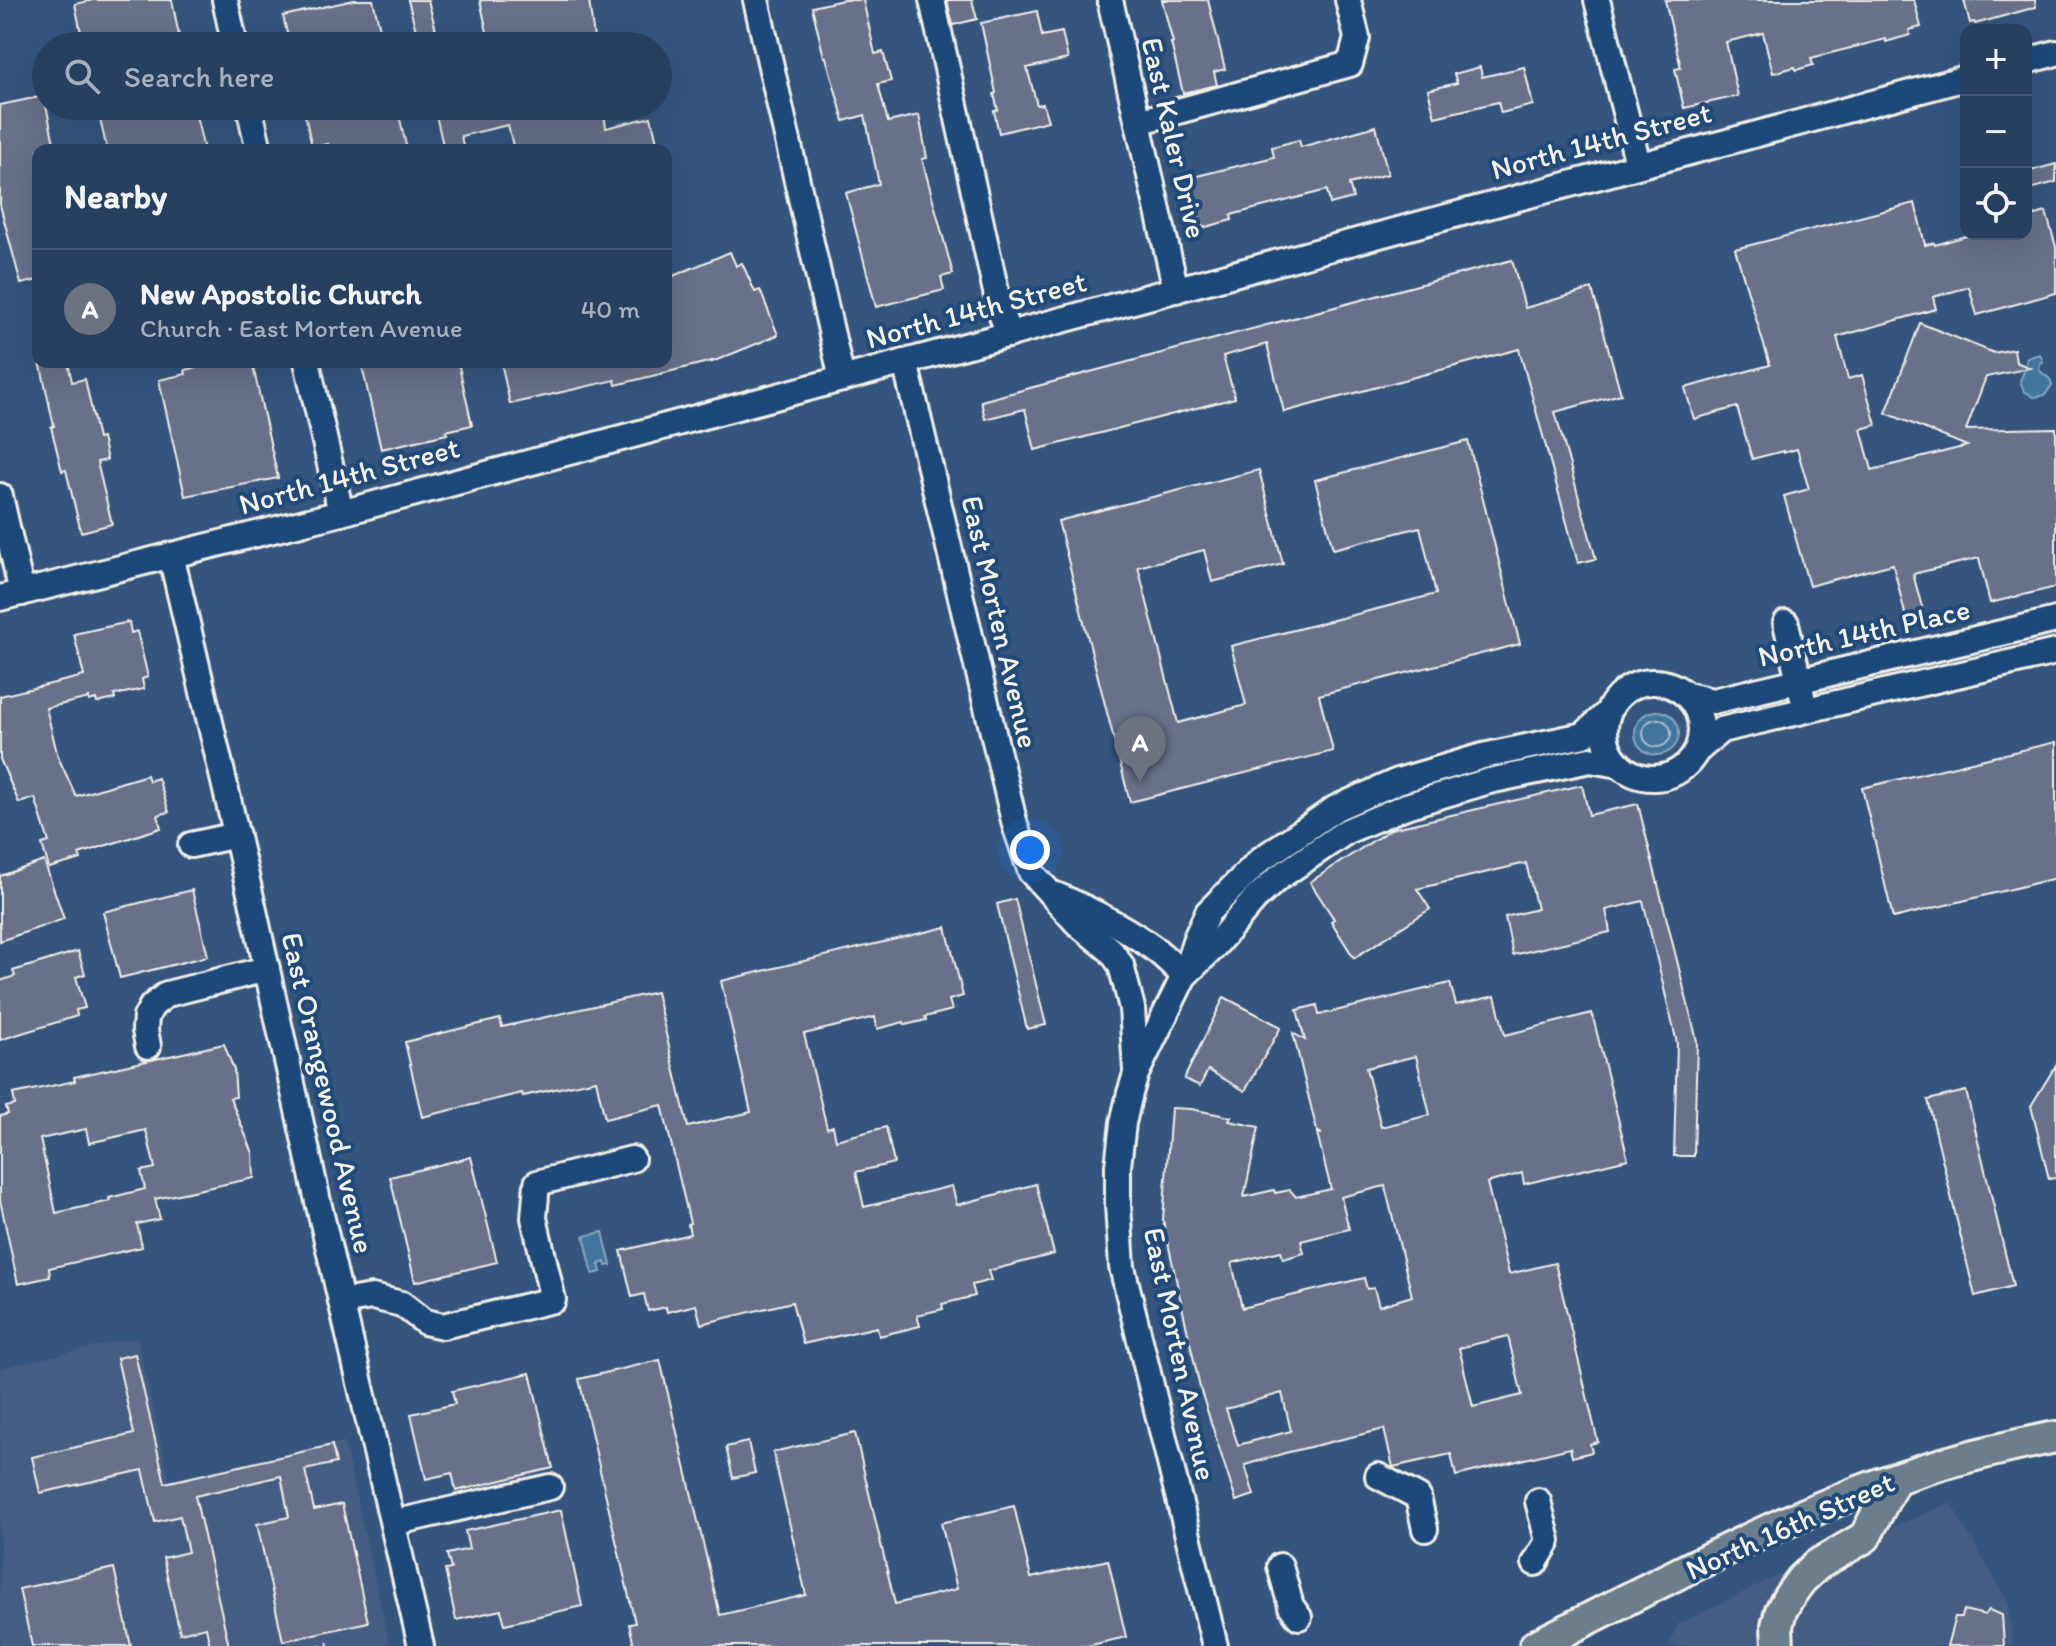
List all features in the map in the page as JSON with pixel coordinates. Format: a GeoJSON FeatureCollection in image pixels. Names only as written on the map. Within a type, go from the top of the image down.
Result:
{"type":"FeatureCollection","features":[{"type":"Feature","properties":{"kind":"main road","name":"North 16th Street"},"geometry":{"type":"LineString","coordinates":[[1535,1646],[1716,1555],[1832,1503],[1940,1464],[2056,1437]]}},
{"type":"Feature","properties":{"kind":"main road"},"geometry":{"type":"LineString","coordinates":[[1778,1646],[1777,1626],[1788,1598],[1817,1565],[1865,1537],[1895,1479]]}},
{"type":"Feature","properties":{"kind":"street"},"geometry":{"type":"LineString","coordinates":[[225,0],[232,32]]}},
{"type":"Feature","properties":{"kind":"street"},"geometry":{"type":"LineString","coordinates":[[756,0],[842,379]]}},
{"type":"Feature","properties":{"kind":"street"},"geometry":{"type":"LineString","coordinates":[[932,0],[1000,310],[1009,335]]}},
{"type":"Feature","properties":{"kind":"street","name":"East Kaler Drive"},"geometry":{"type":"LineString","coordinates":[[1110,0],[1176,290]]}},
{"type":"Feature","properties":{"kind":"street"},"geometry":{"type":"LineString","coordinates":[[1138,122],[1350,64],[1357,38],[1348,0]]}},
{"type":"Feature","properties":{"kind":"street"},"geometry":{"type":"LineString","coordinates":[[1597,0],[1638,164]]}},
{"type":"Feature","properties":{"kind":"street"},"geometry":{"type":"LineString","coordinates":[[2032,59],[2056,53]]}},
{"type":"Feature","properties":{"kind":"street","name":"North 14th Street"},"geometry":{"type":"LineString","coordinates":[[11,596],[341,513],[1960,80]]}},
{"type":"Feature","properties":{"kind":"street"},"geometry":{"type":"LineString","coordinates":[[252,120],[258,144]]}},
{"type":"Feature","properties":{"kind":"street","name":"East Morten Avenue"},"geometry":{"type":"LineString","coordinates":[[905,362],[1015,825],[1031,872],[1077,923],[1111,951],[1121,965],[1132,1008],[1136,1074]]}},
{"type":"Feature","properties":{"kind":"street"},"geometry":{"type":"LineString","coordinates":[[308,368],[341,513]]}},
{"type":"Feature","properties":{"kind":"street"},"geometry":{"type":"LineString","coordinates":[[0,496],[11,596]]}},
{"type":"Feature","properties":{"kind":"street","name":"East Orangewood Avenue"},"geometry":{"type":"LineString","coordinates":[[171,555],[421,1646]]}},
{"type":"Feature","properties":{"kind":"street","name":"North 14th Place"},"geometry":{"type":"LineString","coordinates":[[1184,976],[1208,912],[1260,860],[1336,808],[1398,781],[1462,762],[1584,735],[1624,691],[1636,684],[1663,682],[1676,686],[1687,695],[1713,701],[2056,620]]}},
{"type":"Feature","properties":{"kind":"street"},"geometry":{"type":"LineString","coordinates":[[1786,623],[1806,710]]}},
{"type":"Feature","properties":{"kind":"street","name":"North 14th Place"},"geometry":{"type":"LineString","coordinates":[[1184,976],[1278,878],[1347,831],[1406,806],[1489,781],[1590,760],[1619,765],[1637,776],[1651,779],[1666,777],[1690,762],[1698,750],[1721,730],[2056,652]]}},
{"type":"Feature","properties":{"kind":"street"},"geometry":{"type":"LineString","coordinates":[[1687,695],[1701,721],[1702,735],[1698,750]]}},
{"type":"Feature","properties":{"kind":"street"},"geometry":{"type":"LineString","coordinates":[[1607,713],[1606,741],[1619,765]]}},
{"type":"Feature","properties":{"kind":"street"},"geometry":{"type":"LineString","coordinates":[[191,845],[237,835]]}},
{"type":"Feature","properties":{"kind":"street"},"geometry":{"type":"LineString","coordinates":[[1047,891],[1099,914],[1128,931],[1158,951],[1184,976]]}},
{"type":"Feature","properties":{"kind":"street"},"geometry":{"type":"LineString","coordinates":[[148,1046],[146,1017],[152,1006],[167,994],[267,969]]}},
{"type":"Feature","properties":{"kind":"street","name":"East Morten Avenue"},"geometry":{"type":"LineString","coordinates":[[1184,976],[1136,1074],[1123,1123],[1118,1205],[1122,1267],[1215,1646]]}},
{"type":"Feature","properties":{"kind":"street"},"geometry":{"type":"LineString","coordinates":[[341,1302],[372,1297],[402,1304],[425,1322],[443,1326],[553,1300],[534,1218],[537,1183],[632,1159]]}},
{"type":"Feature","properties":{"kind":"street"},"geometry":{"type":"LineString","coordinates":[[1378,1476],[1418,1497],[1425,1529]]}},
{"type":"Feature","properties":{"kind":"street"},"geometry":{"type":"LineString","coordinates":[[393,1523],[550,1487]]}},
{"type":"Feature","properties":{"kind":"street"},"geometry":{"type":"LineString","coordinates":[[1535,1563],[1548,1541],[1538,1501]]}},
{"type":"Feature","properties":{"kind":"street"},"geometry":{"type":"LineString","coordinates":[[1280,1566],[1291,1606],[1299,1617]]}},
{"type":"Feature","properties":{"kind":"path"},"geometry":{"type":"LineString","coordinates":[[319,1646],[331,1643],[332,1646]]}},
{"type":"Feature","properties":{"kind":"shaded area"},"geometry":{"type":"Polygon","coordinates":[[[137,1337],[170,1483],[344,1442],[390,1646],[0,1646],[0,1368],[137,1337]]]}},
{"type":"Feature","properties":{"kind":"shaded area"},"geometry":{"type":"Polygon","coordinates":[[[1951,1503],[2009,1604],[2012,1646],[1668,1646],[1678,1624],[1789,1570],[1951,1503]]]}},
{"type":"Feature","properties":{"kind":"water"},"geometry":{"type":"Polygon","coordinates":[[[2040,354],[2043,362],[2039,370],[2050,379],[2052,385],[2045,395],[2034,397],[2024,391],[2020,381],[2027,358],[2040,354]]]}},
{"type":"Feature","properties":{"kind":"water"},"geometry":{"type":"Polygon","coordinates":[[[1657,711],[1673,717],[1679,733],[1673,749],[1657,755],[1641,749],[1635,733],[1641,717],[1657,711]]]}},
{"type":"Feature","properties":{"kind":"water"},"geometry":{"type":"Polygon","coordinates":[[[603,1232],[611,1265],[606,1266],[605,1262],[599,1264],[601,1272],[593,1274],[584,1236],[603,1232]]]}},
{"type":"Feature","properties":{"kind":"building"},"geometry":{"type":"Polygon","coordinates":[[[93,0],[172,0],[178,32],[81,32],[75,4],[93,0]]]}},
{"type":"Feature","properties":{"kind":"building"},"geometry":{"type":"Polygon","coordinates":[[[354,0],[373,0],[381,32],[287,32],[283,16],[354,0]]]}},
{"type":"Feature","properties":{"kind":"building"},"geometry":{"type":"Polygon","coordinates":[[[408,0],[428,0],[436,32],[416,32],[408,0]]]}},
{"type":"Feature","properties":{"kind":"building"},"geometry":{"type":"Polygon","coordinates":[[[480,0],[589,0],[593,32],[487,32],[480,0]]]}},
{"type":"Feature","properties":{"kind":"building"},"geometry":{"type":"Polygon","coordinates":[[[843,0],[863,0],[875,54],[883,52],[891,81],[878,84],[888,122],[919,115],[927,158],[922,159],[953,274],[941,277],[944,290],[876,307],[846,193],[879,184],[865,115],[844,121],[812,7],[843,0]]]}},
{"type":"Feature","properties":{"kind":"building"},"geometry":{"type":"Polygon","coordinates":[[[947,0],[972,0],[977,19],[953,25],[947,0]]]}},
{"type":"Feature","properties":{"kind":"building"},"geometry":{"type":"Polygon","coordinates":[[[1162,0],[1208,0],[1225,69],[1214,72],[1217,85],[1183,93],[1162,0]]]}},
{"type":"Feature","properties":{"kind":"building"},"geometry":{"type":"Polygon","coordinates":[[[1665,0],[1914,0],[1921,27],[1909,30],[1910,35],[1811,58],[1813,65],[1773,73],[1763,33],[1726,42],[1738,96],[1684,108],[1675,69],[1681,68],[1665,0]]]}},
{"type":"Feature","properties":{"kind":"building"},"geometry":{"type":"Polygon","coordinates":[[[1964,0],[2035,0],[2036,7],[1970,23],[1964,0]]]}},
{"type":"Feature","properties":{"kind":"building"},"geometry":{"type":"Polygon","coordinates":[[[1037,11],[1042,36],[1062,32],[1068,59],[1027,68],[1037,105],[1043,104],[1048,121],[999,133],[994,111],[998,110],[996,93],[981,23],[1037,11]]]}},
{"type":"Feature","properties":{"kind":"building"},"geometry":{"type":"Polygon","coordinates":[[[1480,67],[1482,77],[1524,67],[1533,105],[1501,113],[1498,102],[1435,117],[1428,90],[1457,83],[1454,74],[1480,67]]]}},
{"type":"Feature","properties":{"kind":"building"},"geometry":{"type":"Polygon","coordinates":[[[32,98],[32,120],[49,120],[54,144],[32,144],[32,281],[21,284],[0,205],[0,105],[32,98]]]}},
{"type":"Feature","properties":{"kind":"building"},"geometry":{"type":"Polygon","coordinates":[[[100,120],[197,120],[203,144],[106,144],[100,120]]]}},
{"type":"Feature","properties":{"kind":"building"},"geometry":{"type":"Polygon","coordinates":[[[306,120],[400,120],[406,144],[328,144],[311,144],[306,120]]]}},
{"type":"Feature","properties":{"kind":"building"},"geometry":{"type":"Polygon","coordinates":[[[437,120],[605,120],[606,128],[652,120],[658,144],[513,144],[508,125],[461,136],[463,144],[443,144],[437,120]]]}},
{"type":"Feature","properties":{"kind":"building"},"geometry":{"type":"Polygon","coordinates":[[[1376,126],[1388,174],[1349,184],[1353,198],[1330,204],[1327,190],[1231,215],[1232,220],[1202,228],[1189,178],[1274,157],[1272,147],[1299,140],[1301,147],[1376,126]]]}},
{"type":"Feature","properties":{"kind":"building"},"geometry":{"type":"Polygon","coordinates":[[[2056,164],[2056,182],[2032,188],[2032,170],[2056,164]]]}},
{"type":"Feature","properties":{"kind":"building"},"geometry":{"type":"Polygon","coordinates":[[[1915,203],[1925,245],[1960,238],[2032,240],[2032,216],[2046,212],[2056,247],[2056,293],[1977,315],[1969,287],[1933,297],[1936,309],[1837,337],[1848,379],[1862,375],[1876,425],[1861,429],[1872,470],[1967,446],[1886,413],[1920,323],[1994,353],[2014,349],[2016,362],[2030,368],[1986,377],[1966,430],[2056,428],[2056,587],[1990,603],[1979,558],[1913,574],[1925,618],[1907,622],[1893,564],[1809,586],[1784,496],[1809,489],[1797,449],[1752,459],[1737,407],[1694,419],[1685,388],[1770,365],[1735,249],[1915,203]]]}},
{"type":"Feature","properties":{"kind":"building"},"geometry":{"type":"Polygon","coordinates":[[[730,252],[736,266],[742,263],[755,292],[760,290],[778,335],[712,362],[616,385],[615,380],[510,404],[502,368],[672,368],[672,276],[730,252]]]}},
{"type":"Feature","properties":{"kind":"building"},"geometry":{"type":"Polygon","coordinates":[[[1512,260],[1525,308],[1592,289],[1621,394],[1555,412],[1596,559],[1578,563],[1519,349],[1284,412],[1267,344],[1223,356],[1235,398],[1035,450],[1025,409],[985,419],[981,401],[1512,260]]]}},
{"type":"Feature","properties":{"kind":"building"},"geometry":{"type":"Polygon","coordinates":[[[41,368],[69,368],[72,382],[85,379],[98,439],[102,438],[107,460],[97,462],[112,524],[81,532],[66,470],[62,471],[51,427],[54,426],[41,368]]]}},
{"type":"Feature","properties":{"kind":"building"},"geometry":{"type":"Polygon","coordinates":[[[253,368],[278,478],[185,496],[159,380],[186,374],[185,370],[253,368]]]}},
{"type":"Feature","properties":{"kind":"building"},"geometry":{"type":"Polygon","coordinates":[[[362,368],[459,368],[472,425],[381,449],[362,368]]]}},
{"type":"Feature","properties":{"kind":"building"},"geometry":{"type":"Polygon","coordinates":[[[1468,441],[1520,644],[1319,695],[1333,751],[1130,802],[1058,521],[1259,470],[1283,564],[1212,582],[1204,550],[1138,567],[1178,723],[1246,705],[1231,646],[1436,594],[1420,527],[1333,549],[1315,480],[1468,441]]]}},
{"type":"Feature","properties":{"kind":"building"},"geometry":{"type":"Polygon","coordinates":[[[129,622],[131,633],[137,631],[148,677],[142,679],[144,689],[114,695],[115,699],[97,703],[96,699],[89,701],[89,698],[46,708],[58,757],[76,796],[147,775],[149,781],[158,778],[169,812],[158,815],[161,828],[79,854],[81,859],[49,868],[42,844],[49,842],[35,798],[19,803],[0,759],[0,696],[84,676],[74,634],[129,622]]]}},
{"type":"Feature","properties":{"kind":"building"},"geometry":{"type":"Polygon","coordinates":[[[2056,742],[2056,878],[1893,918],[1862,788],[2056,742]]]}},
{"type":"Feature","properties":{"kind":"building"},"geometry":{"type":"Polygon","coordinates":[[[1582,785],[1589,815],[1638,804],[1697,1041],[1694,1156],[1674,1156],[1677,1043],[1643,901],[1606,910],[1610,932],[1513,955],[1505,917],[1537,909],[1526,863],[1417,889],[1430,909],[1354,958],[1310,882],[1391,829],[1582,785]]]}},
{"type":"Feature","properties":{"kind":"building"},"geometry":{"type":"Polygon","coordinates":[[[44,861],[64,919],[0,941],[0,876],[44,861]]]}},
{"type":"Feature","properties":{"kind":"building"},"geometry":{"type":"Polygon","coordinates":[[[192,890],[208,956],[120,978],[103,912],[192,890]]]}},
{"type":"Feature","properties":{"kind":"building"},"geometry":{"type":"Polygon","coordinates":[[[1015,899],[1046,1025],[1027,1029],[997,904],[1015,899]]]}},
{"type":"Feature","properties":{"kind":"building"},"geometry":{"type":"Polygon","coordinates":[[[946,927],[963,996],[949,1000],[952,1010],[905,1025],[904,1022],[877,1029],[875,1017],[804,1034],[827,1128],[833,1126],[836,1140],[886,1127],[894,1163],[856,1172],[864,1207],[952,1186],[957,1205],[1036,1184],[1054,1254],[988,1271],[991,1280],[972,1285],[975,1296],[942,1304],[943,1309],[917,1315],[920,1326],[879,1336],[877,1327],[803,1344],[792,1302],[701,1324],[696,1305],[667,1312],[666,1307],[648,1311],[644,1294],[632,1297],[621,1251],[690,1234],[662,1105],[605,1119],[596,1080],[523,1096],[522,1093],[422,1117],[405,1042],[500,1019],[502,1027],[656,992],[688,1127],[751,1112],[721,981],[946,927]]]}},
{"type":"Feature","properties":{"kind":"building"},"geometry":{"type":"Polygon","coordinates":[[[78,951],[85,974],[76,977],[85,1008],[76,1010],[77,1016],[0,1040],[0,981],[15,976],[13,971],[78,951]]]}},
{"type":"Feature","properties":{"kind":"building"},"geometry":{"type":"Polygon","coordinates":[[[1450,983],[1456,1005],[1495,996],[1505,1035],[1592,1013],[1628,1159],[1524,1184],[1522,1173],[1487,1183],[1509,1274],[1555,1263],[1598,1442],[1590,1444],[1592,1452],[1572,1457],[1570,1448],[1456,1476],[1451,1454],[1393,1467],[1384,1429],[1245,1465],[1254,1495],[1236,1501],[1200,1388],[1163,1220],[1171,1108],[1231,1117],[1229,1121],[1259,1127],[1244,1197],[1274,1190],[1275,1193],[1290,1190],[1296,1197],[1331,1189],[1317,1133],[1322,1134],[1317,1131],[1293,1033],[1305,1040],[1297,1010],[1317,1005],[1319,1015],[1450,983]],[[1416,1056],[1366,1068],[1381,1127],[1430,1115],[1416,1056]],[[1385,1186],[1341,1197],[1349,1229],[1301,1241],[1304,1253],[1283,1259],[1281,1251],[1232,1263],[1242,1308],[1364,1278],[1367,1289],[1374,1288],[1379,1306],[1412,1296],[1385,1186]],[[1508,1336],[1459,1348],[1473,1407],[1522,1395],[1508,1336]],[[1282,1393],[1226,1409],[1238,1445],[1291,1431],[1282,1393]]]}},
{"type":"Feature","properties":{"kind":"building"},"geometry":{"type":"Polygon","coordinates":[[[1224,997],[1281,1027],[1245,1091],[1208,1070],[1200,1086],[1184,1079],[1224,997]]]}},
{"type":"Feature","properties":{"kind":"building"},"geometry":{"type":"Polygon","coordinates":[[[224,1044],[234,1070],[236,1097],[230,1098],[253,1153],[254,1178],[155,1199],[160,1219],[137,1224],[142,1247],[49,1268],[50,1277],[18,1284],[0,1200],[0,1116],[8,1114],[6,1107],[15,1105],[13,1094],[75,1081],[74,1077],[224,1044]],[[86,1129],[40,1139],[56,1213],[110,1201],[109,1198],[145,1189],[141,1171],[155,1168],[146,1130],[89,1143],[86,1129]]]}},
{"type":"Feature","properties":{"kind":"building"},"geometry":{"type":"Polygon","coordinates":[[[2056,1065],[2056,1178],[2049,1179],[2031,1106],[2056,1065]]]}},
{"type":"Feature","properties":{"kind":"building"},"geometry":{"type":"Polygon","coordinates":[[[1966,1091],[2013,1286],[1975,1296],[1928,1100],[1966,1091]]]}},
{"type":"Feature","properties":{"kind":"building"},"geometry":{"type":"Polygon","coordinates":[[[471,1157],[497,1262],[415,1282],[390,1177],[471,1157]]]}},
{"type":"Feature","properties":{"kind":"building"},"geometry":{"type":"Polygon","coordinates":[[[135,1354],[165,1483],[332,1445],[336,1463],[305,1470],[314,1510],[342,1504],[368,1622],[283,1641],[257,1524],[289,1517],[281,1476],[195,1496],[229,1646],[210,1646],[206,1627],[180,1633],[163,1558],[188,1552],[180,1516],[155,1522],[143,1470],[40,1493],[32,1457],[134,1434],[117,1358],[135,1354]]]}},
{"type":"Feature","properties":{"kind":"building"},"geometry":{"type":"Polygon","coordinates":[[[660,1360],[720,1615],[806,1595],[773,1452],[855,1433],[895,1604],[957,1589],[941,1523],[1014,1506],[1031,1578],[1108,1560],[1126,1637],[1087,1646],[634,1646],[629,1624],[635,1623],[579,1379],[660,1360]]]}},
{"type":"Feature","properties":{"kind":"building"},"geometry":{"type":"Polygon","coordinates":[[[530,1373],[553,1468],[456,1491],[452,1473],[426,1479],[411,1414],[455,1404],[452,1391],[530,1373]]]}},
{"type":"Feature","properties":{"kind":"building"},"geometry":{"type":"Polygon","coordinates":[[[748,1442],[755,1473],[733,1478],[726,1447],[748,1442]]]}},
{"type":"Feature","properties":{"kind":"building"},"geometry":{"type":"Polygon","coordinates":[[[561,1510],[582,1606],[505,1624],[501,1610],[456,1620],[445,1570],[451,1569],[447,1554],[469,1549],[465,1531],[561,1510]]]}},
{"type":"Feature","properties":{"kind":"building"},"geometry":{"type":"Polygon","coordinates":[[[114,1568],[131,1646],[32,1646],[19,1589],[114,1568]]]}},
{"type":"Feature","properties":{"kind":"building"},"geometry":{"type":"Polygon","coordinates":[[[1964,1610],[1985,1615],[1989,1610],[2002,1615],[2004,1646],[1947,1646],[1955,1617],[1962,1617],[1964,1610]]]}},
{"type":"Feature","properties":{"kind":"place","name":"New Apostolic Church"},"geometry":{"type":"Point","coordinates":[1140,782]}}]}
